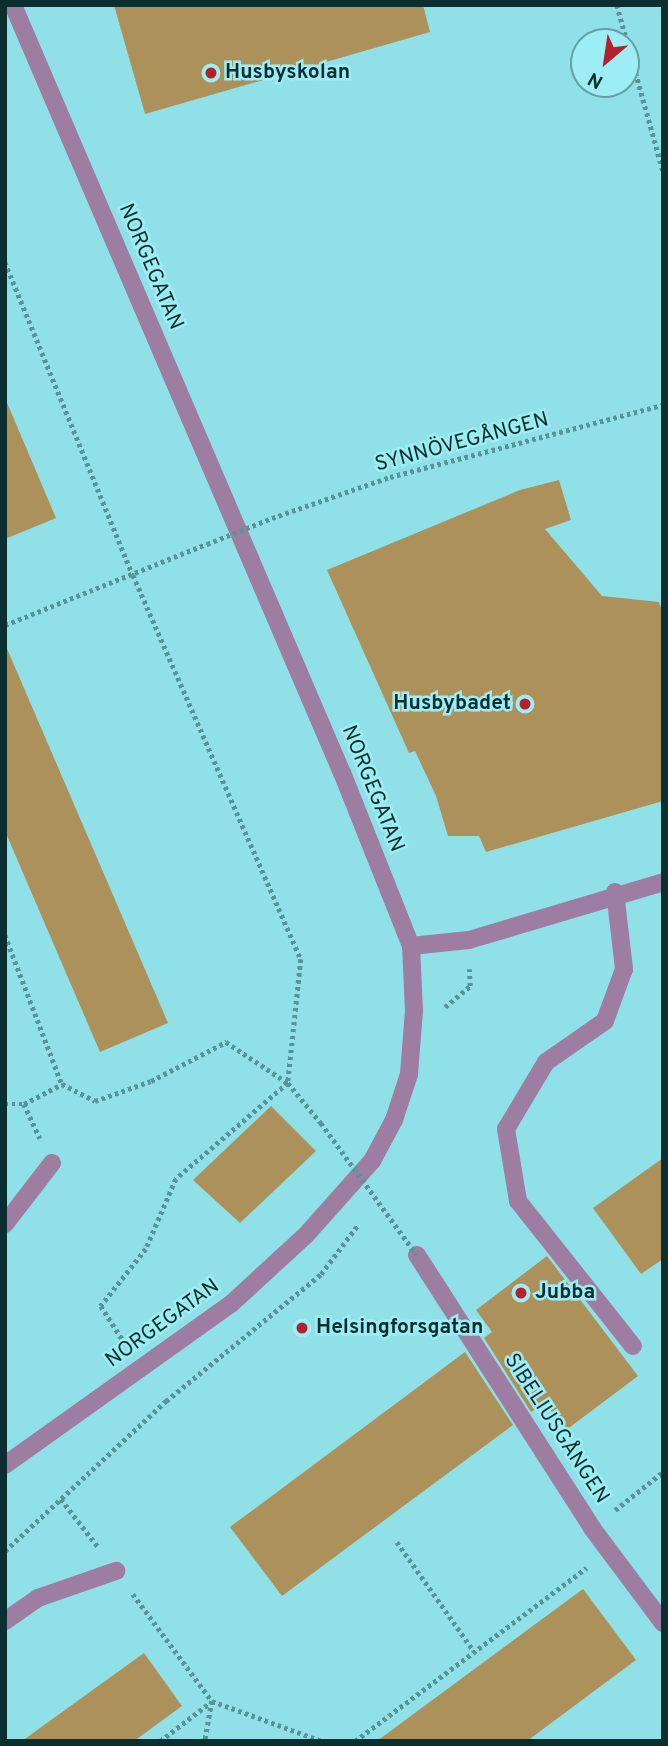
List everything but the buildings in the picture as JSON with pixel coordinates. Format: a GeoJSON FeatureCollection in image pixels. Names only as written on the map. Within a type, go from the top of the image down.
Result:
{"type":"FeatureCollection","features":[{"type":"Feature","properties":{"kind":"street","name":"NORGEGATAN"},"geometry":{"type":"LineString","coordinates":[[5,1465],[232,1303],[306,1235],[372,1161],[394,1120],[409,1074],[414,1011],[411,946],[342,774],[13,5]]}},
{"type":"Feature","properties":{"kind":"street"},"geometry":{"type":"LineString","coordinates":[[411,946],[469,940],[615,892],[663,881]]}},
{"type":"Feature","properties":{"kind":"street"},"geometry":{"type":"LineString","coordinates":[[615,892],[624,969],[605,1021],[546,1062],[506,1129],[518,1201],[633,1346]]}},
{"type":"Feature","properties":{"kind":"street"},"geometry":{"type":"LineString","coordinates":[[5,1224],[52,1163]]}},
{"type":"Feature","properties":{"kind":"street","name":"SIBELIUSGÅNGEN"},"geometry":{"type":"LineString","coordinates":[[417,1255],[592,1528],[663,1623]]}},
{"type":"Feature","properties":{"kind":"street"},"geometry":{"type":"LineString","coordinates":[[5,1621],[38,1598],[116,1571]]}},
{"type":"Feature","properties":{"kind":"path"},"geometry":{"type":"LineString","coordinates":[[617,5],[663,171]]}},
{"type":"Feature","properties":{"kind":"path"},"geometry":{"type":"LineString","coordinates":[[5,262],[133,575],[301,960],[288,1083],[176,1179],[146,1249],[101,1307]]}},
{"type":"Feature","properties":{"kind":"path","name":"SYNNÖVEGÅNGEN"},"geometry":{"type":"LineString","coordinates":[[133,575],[272,518],[390,477],[663,405]]}},
{"type":"Feature","properties":{"kind":"path"},"geometry":{"type":"LineString","coordinates":[[6,624],[133,575]]}},
{"type":"Feature","properties":{"kind":"path"},"geometry":{"type":"LineString","coordinates":[[5,935],[62,1084],[95,1101],[151,1081],[226,1042],[288,1083],[321,1123],[417,1255]]}},
{"type":"Feature","properties":{"kind":"path"},"geometry":{"type":"LineString","coordinates":[[6,1105],[24,1104],[62,1084]]}},
{"type":"Feature","properties":{"kind":"path"},"geometry":{"type":"LineString","coordinates":[[24,1104],[52,1163]]}},
{"type":"Feature","properties":{"kind":"path"},"geometry":{"type":"LineString","coordinates":[[592,1528],[663,1472]]}},
{"type":"Feature","properties":{"kind":"path"},"geometry":{"type":"LineString","coordinates":[[61,1499],[212,1701],[322,1741]]}},
{"type":"Feature","properties":{"kind":"path"},"geometry":{"type":"LineString","coordinates":[[397,1542],[474,1651]]}},
{"type":"Feature","properties":{"kind":"path"},"geometry":{"type":"LineString","coordinates":[[355,1741],[609,1551]]}},
{"type":"Feature","properties":{"kind":"path"},"geometry":{"type":"LineString","coordinates":[[160,1741],[212,1701]]}},
{"type":"Feature","properties":{"kind":"path"},"geometry":{"type":"LineString","coordinates":[[205,1741],[212,1701]]}},
{"type":"Feature","properties":{"kind":"place","name":"Husbyskolan"},"geometry":{"type":"Point","coordinates":[211,73]}},
{"type":"Feature","properties":{"kind":"place","name":"Husbybadet"},"geometry":{"type":"Point","coordinates":[525,704]}},
{"type":"Feature","properties":{"kind":"place","name":"Jubba"},"geometry":{"type":"Point","coordinates":[521,1293]}},
{"type":"Feature","properties":{"kind":"place","name":"Helsingforsgatan"},"geometry":{"type":"Point","coordinates":[302,1328]}}]}
